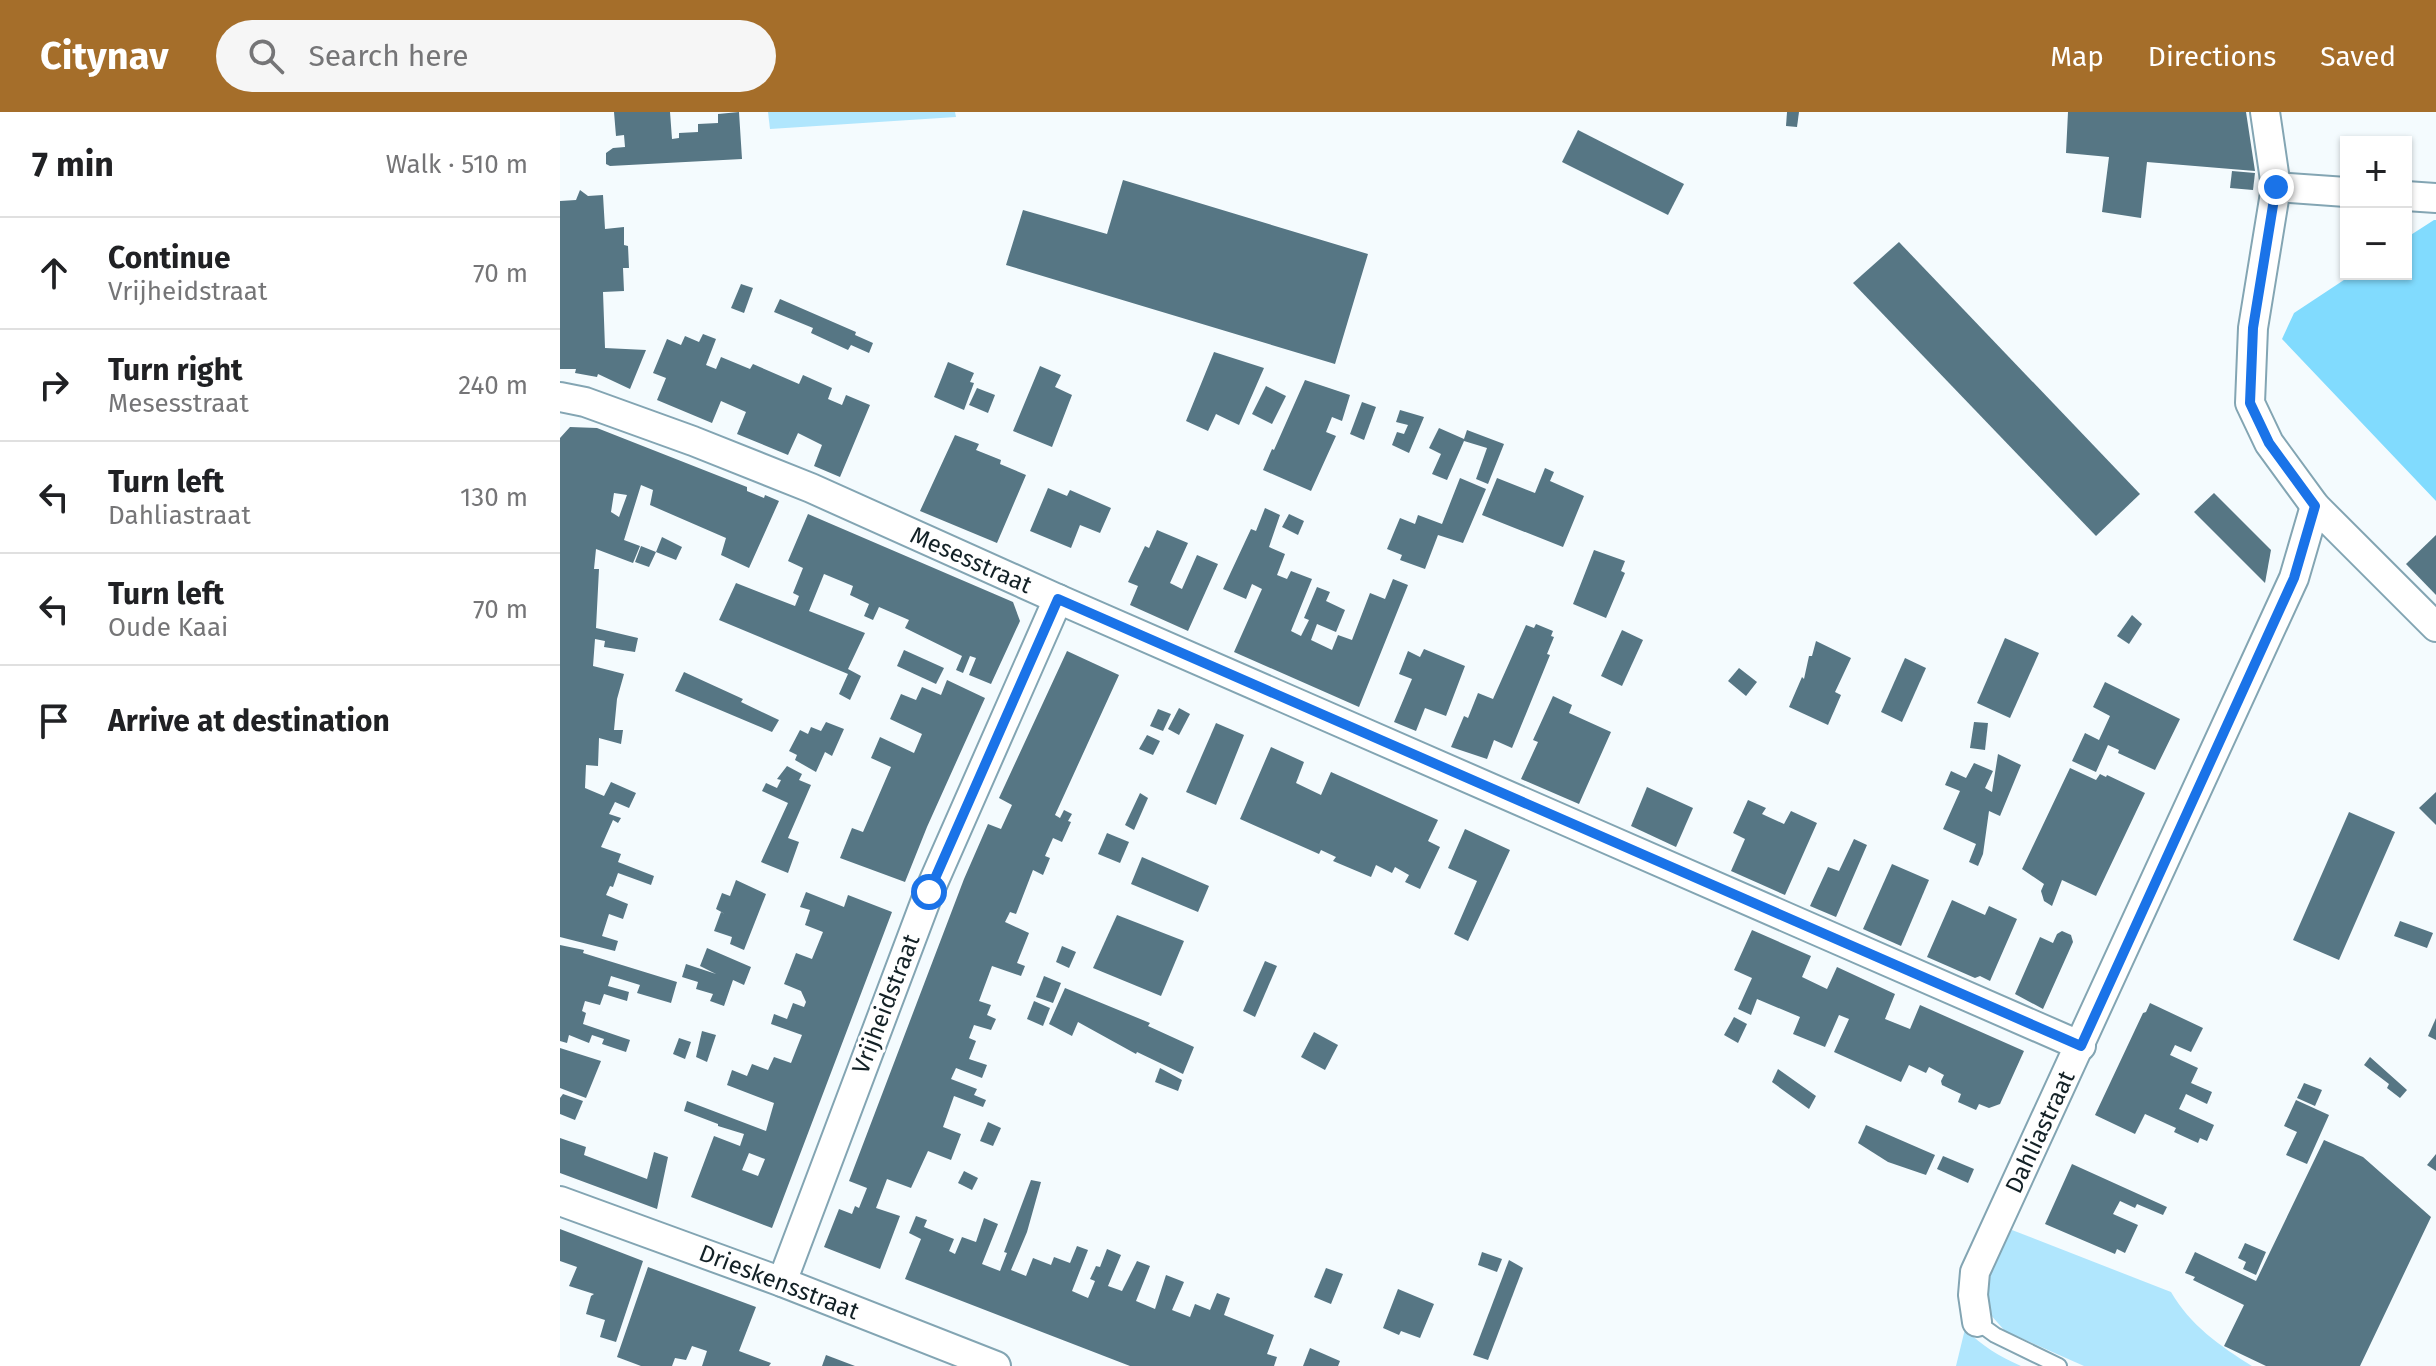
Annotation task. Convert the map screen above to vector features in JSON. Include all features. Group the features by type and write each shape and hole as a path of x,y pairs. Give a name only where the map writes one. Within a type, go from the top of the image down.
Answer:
{"street":[{"path":"2265,112 2276,187 2253,328 2250,403 2269,443 2315,506 2436,627"},
{"path":"2276,187 2340,192"},
{"path":"2412,196 2436,198"},
{"name":"Mesesstraat","path":"560,397 585,402 693,441 811,488 2081,1046"},
{"name":"Dahliastraat","path":"1977,1322 1973,1295 1975,1272 2294,578 2315,506"},
{"name":"Vrijheidstraat","path":"782,1282 929,892 1058,599"},
{"name":"Drieskensstraat","path":"560,1201 782,1282 996,1366"}],"lane":[{"path":"1977,1322 1995,1335 2059,1366"}],"shaded area":[{"path":"768,112 955,112 956,117 770,129"},
{"path":"2436,220 2436,501 2282,339 2294,313 2344,280 2412,280 2412,234"},
{"path":"2012,1230 2171,1292 2187,1315 2207,1334 2252,1366 2084,1366 2005,1331 1989,1313 1982,1287 1987,1271"},
{"path":"1965,1329 1991,1350 2021,1366 1956,1366"}],"building":[{"path":"614,112 670,112 672,139 679,138 679,133 698,132 698,124 718,123 718,114 739,112 742,159 610,166 606,164 606,153 613,148 625,147 624,135 616,136"},
{"path":"1787,112 1799,112 1797,127 1786,126"},
{"path":"2068,112 2246,112 2255,171 2147,162 2141,218 2102,212 2109,157 2066,153"},
{"path":"1578,130 1684,184 1668,215 1562,162"},
{"path":"2232,171 2255,173 2253,190 2230,188"},
{"path":"1123,180 1368,254 1335,364 1006,265 1023,210 1107,234"},
{"path":"580,190 588,196 603,195 605,229 624,227 629,268 623,268 624,291 603,292 605,348 646,350 630,389 598,374 597,377 575,373 576,369 560,369 560,201 576,200"},
{"path":"1899,242 2140,494 2096,536 1853,283"},
{"path":"741,284 753,288 744,313 731,308"},
{"path":"780,299 856,332 855,335 873,343 869,353 851,345 848,350 811,333 813,328 774,312"},
{"path":"703,334 716,339 706,365 716,369 721,357 750,369 753,364 799,384 803,375 832,388 828,399 842,405 846,395 870,405 840,477 814,466 822,445 798,433 788,455 737,434 746,412 721,401 712,423 657,400 666,378 653,373 667,339 681,345 685,336 699,342"},
{"path":"1214,352 1264,368 1239,425 1216,414 1208,431 1186,421"},
{"path":"948,362 974,373 970,382 974,383 964,410 934,397"},
{"path":"1040,366 1061,375 1055,387 1072,395 1052,447 1013,431"},
{"path":"1305,380 1350,395 1342,421 1332,417 1326,432 1336,436 1311,491 1263,470"},
{"path":"1266,386 1286,396 1272,424 1252,414"},
{"path":"977,388 995,395 988,413 969,405"},
{"path":"1362,402 1376,407 1364,440 1350,434"},
{"path":"1400,410 1424,417 1409,453 1392,445 1397,432 1404,434 1408,425 1396,422"},
{"path":"570,427 597,428 747,487 747,491 764,498 765,495 779,501 749,568 721,555 726,538 650,505 653,490 641,485 624,540 640,546 633,563 596,549 594,569 599,569 596,628 638,638 635,652 604,647 605,641 595,639 593,666 624,674 617,699 614,730 623,730 621,744 599,738 598,766 586,765 585,788 604,796 611,782 636,793 629,808 615,802 609,814 621,818 618,823 613,820 601,847 621,854 618,862 654,876 651,885 618,873 613,887 610,886 606,895 628,904 623,919 609,914 602,936 618,941 615,951 560,937 560,438","holes":["614,493 627,495 619,517 611,512"]},
{"path":"1439,428 1464,439 1467,430 1504,444 1488,484 1476,479 1487,448 1464,441 1447,480 1432,474 1441,454 1429,448"},
{"path":"955,435 979,444 976,450 1026,475 997,543 920,511"},
{"path":"1545,468 1554,472 1550,481 1584,496 1563,547 1482,515 1497,478 1535,493"},
{"path":"1460,478 1486,489 1463,543 1438,535 1425,569 1400,560 1402,555 1387,549 1400,518 1415,524 1418,515 1442,524"},
{"path":"1048,488 1067,496 1070,490 1111,508 1100,533 1080,525 1071,548 1030,531"},
{"path":"2214,493 2271,550 2265,583 2194,512"},
{"path":"1265,508 1280,515 1269,547 1285,554 1277,575 1287,579 1291,571 1312,579 1291,631 1301,636 1309,620 1304,618 1317,587 1330,592 1326,601 1345,610 1336,632 1317,624 1311,640 1332,650 1338,635 1352,640 1370,593 1385,599 1393,579 1408,585 1359,707 1234,652 1262,589 1252,584 1246,599 1223,589 1251,529 1256,531"},
{"path":"808,514 1013,602 1020,621 991,684 969,675 976,658 970,656 963,673 956,670 962,656 905,628 909,620 879,607 873,620 864,616 869,604 850,595 853,586 824,574 809,611 865,633 848,669 861,676 850,700 839,694 848,674 719,620 736,583 795,606 799,596 793,593 803,568 788,561"},
{"path":"1289,514 1304,521 1298,535 1282,527"},
{"path":"1157,530 1188,543 1170,583 1182,589 1197,555 1218,564 1188,631 1130,605 1138,586 1128,582 1145,546 1149,548"},
{"path":"2436,535 2436,595 2406,564"},
{"path":"662,537 682,547 676,560 656,552"},
{"path":"641,546 656,552 649,567 635,562"},
{"path":"1594,550 1625,561 1621,571 1625,573 1606,618 1573,604"},
{"path":"2132,615 2142,624 2129,644 2117,636"},
{"path":"1536,624 1553,631 1551,636 1554,637 1547,654 1550,655 1512,748 1494,740 1487,759 1451,747 1478,693 1493,699 1526,625 1534,628"},
{"path":"1622,630 1643,640 1622,686 1601,676"},
{"path":"2005,638 2039,653 2010,718 1977,703"},
{"path":"1816,641 1851,658 1835,692 1841,695 1828,725 1789,707 1802,677 1804,679"},
{"path":"1424,649 1465,666 1446,716 1425,708 1416,731 1394,722 1412,679 1399,674 1408,651 1420,657"},
{"path":"904,650 944,668 936,684 897,666"},
{"path":"1067,651 1119,675 1055,815 1060,818 1064,810 1072,814 1062,842 1053,838 1045,856 1050,858 1043,875 1033,870 1016,914 1010,912 1005,922 1029,933 1017,963 1025,966 1021,976 992,966 979,1001 991,1005 987,1015 996,1019 991,1030 974,1025 969,1038 976,1041 969,1059 987,1065 982,1078 956,1068 951,1079 977,1089 974,1095 986,1100 983,1107 954,1096 943,1127 961,1134 951,1160 928,1151 911,1188 887,1179 876,1208 900,1216 880,1269 824,1247 839,1209 852,1214 855,1206 859,1208 867,1188 849,1181 964,879 988,824 1001,829 1012,805 999,798"},
{"path":"1905,658 1926,668 1902,722 1881,712"},
{"path":"1739,668 1757,682 1746,696 1728,681"},
{"path":"684,672 743,699 741,702 779,720 772,732 675,691"},
{"path":"947,680 985,698 905,882 840,858 852,828 863,832 891,767 871,758 880,737 914,753 922,734 890,719 901,694 916,700 922,687 941,695"},
{"path":"2105,682 2180,719 2155,770 2108,745 2096,772 2072,761 2085,733 2099,740 2110,716 2093,707"},
{"path":"1553,696 1572,705 1569,713 1611,732 1579,804 1521,779 1538,742 1533,740"},
{"path":"1179,708 1190,714 1179,735 1168,729"},
{"path":"1158,709 1171,714 1163,731 1150,726"},
{"path":"826,722 844,729 832,756 825,752 816,772 795,760 797,755 789,751 800,730 808,734 811,727 821,731"},
{"path":"1974,722 1988,723 1985,750 1970,748"},
{"path":"1216,723 1244,735 1216,805 1186,792"},
{"path":"1147,735 1160,741 1153,755 1139,749"},
{"path":"1271,747 1304,762 1296,783 1321,795 1331,772 1438,820 1428,841 1440,847 1420,889 1405,882 1409,875 1395,867 1392,873 1376,865 1371,877 1333,861 1336,857 1321,850 1319,854 1240,819"},
{"path":"1998,754 2021,765 2000,816 1989,811 1983,854 1978,866 1969,862 1976,844 1943,829 1960,791 1945,785 1951,771 1966,778 1974,763 1993,771 1985,788 1992,792"},
{"path":"787,766 802,774 799,780 811,785 788,838 799,842 788,873 761,862 788,803 762,791 766,783 777,788 781,780 777,779"},
{"path":"2070,768 2096,780 2100,774 2107,775 2145,793 2096,896 2062,880 2052,906 2044,901 2041,891 2044,884 2022,869"},
{"path":"1647,787 1693,808 1676,847 1631,826"},
{"path":"2436,792 2436,825 2419,808"},
{"path":"1140,793 1148,798 1134,830 1125,825"},
{"path":"1748,800 1766,808 1762,814 1784,824 1791,811 1817,823 1785,895 1731,871 1745,839 1733,833"},
{"path":"2349,812 2395,832 2339,960 2293,940"},
{"path":"1465,829 1510,850 1468,941 1454,934 1477,881 1448,868"},
{"path":"1107,833 1129,842 1120,863 1098,854"},
{"path":"1854,839 1867,845 1836,917 1810,906 1828,867 1839,871"},
{"path":"1142,857 1209,886 1198,912 1131,884"},
{"path":"1892,864 1929,880 1901,946 1863,929"},
{"path":"736,880 766,894 744,950 730,944 732,937 714,931 721,912 725,914 716,909 722,893 730,896"},
{"path":"806,892 844,907 848,895 892,912 772,1228 691,1197 714,1136 740,1146 744,1134 684,1111 687,1101 766,1131 774,1103 727,1085 732,1070 747,1076 752,1064 768,1070 774,1057 791,1063 802,1035 771,1024 774,1014 787,1019 793,1003 804,1007 806,1002 801,991 784,984 796,953 812,959 823,932 805,925 810,910 800,907","holes":["749,1153 765,1159 758,1176 742,1170"]},
{"path":"1952,900 1985,915 1989,906 2017,919 1990,981 1980,976 1975,978 1927,957"},
{"path":"1117,915 1184,941 1161,996 1093,968"},
{"path":"2400,921 2433,933 2427,948 2394,936"},
{"path":"1752,930 1811,956 1802,977 1827,989 1837,967 1895,994 1885,1019 1910,1029 1920,1005 2024,1051 2000,1104 1989,1108 1979,1104 1976,1110 1958,1102 1961,1094 1942,1085 1944,1075 1929,1067 1926,1073 1909,1065 1901,1082 1834,1052 1849,1019 1839,1015 1825,1047 1793,1034 1800,1017 1757,999 1751,1015 1738,1009 1752,978 1734,970"},
{"path":"2062,931 2071,935 2073,942 2043,1009 2015,994 2040,937 2053,943"},
{"path":"560,945 584,950 583,953 677,982 671,1003 637,993 640,985 611,976 608,986 629,992 627,1001 604,994 600,1005 585,1001 583,1024 630,1040 626,1052 602,1044 604,1039 592,1035 589,1043 569,1035 567,1043 560,1041"},
{"path":"1062,946 1076,952 1069,968 1056,962"},
{"path":"707,948 751,967 744,985 733,980 724,1006 710,1001 713,994 696,989 698,982 682,977 686,964 716,974 700,966"},
{"path":"1265,961 1277,966 1255,1017 1243,1011"},
{"path":"1044,976 1061,983 1053,1003 1036,997"},
{"path":"1065,988 1150,1023 1148,1026 1194,1047 1183,1074 1136,1054 1078,1022 1072,1036 1049,1024"},
{"path":"1034,1001 1050,1008 1043,1026 1027,1019"},
{"path":"2150,1003 2203,1028 2191,1052 2175,1045 2170,1055 2198,1068 2191,1083 2212,1092 2207,1104 2186,1094 2179,1109 2214,1125 2207,1141 2200,1138 2198,1143 2174,1132 2176,1128 2145,1114 2135,1134 2095,1115"},
{"path":"1734,1017 1747,1024 1738,1043 1724,1035"},
{"path":"2436,1018 2436,1040 2428,1036"},
{"path":"702,1031 716,1035 707,1062 696,1057"},
{"path":"1314,1032 1338,1045 1325,1070 1301,1057"},
{"path":"679,1038 691,1042 685,1059 673,1054"},
{"path":"560,1048 601,1061 586,1098 560,1088"},
{"path":"2370,1057 2407,1090 2400,1098 2387,1088 2389,1084 2364,1065"},
{"path":"1160,1068 1182,1080 1178,1091 1155,1082"},
{"path":"1778,1069 1816,1096 1809,1109 1772,1082"},
{"path":"2304,1083 2322,1090 2315,1106 2297,1098"},
{"path":"563,1094 583,1101 575,1120 560,1114"},
{"path":"2296,1100 2329,1115 2307,1164 2286,1155 2297,1132 2284,1126"},
{"path":"988,1122 1001,1128 993,1146 980,1141"},
{"path":"1866,1125 1935,1155 1926,1175 1888,1162 1858,1143"},
{"path":"560,1138 586,1147 584,1155 647,1179 654,1152 668,1157 657,1209 560,1173"},
{"path":"2324,1140 2363,1157 2431,1217 2360,1366 2266,1366 2224,1346 2244,1305 2185,1273 2195,1252 2256,1281"},
{"path":"2436,1154 2436,1171 2427,1165"},
{"path":"1943,1156 1974,1169 1968,1183 1937,1169"},
{"path":"2072,1164 2167,1207 2163,1215 2137,1204 2135,1208 2120,1201 2113,1214 2138,1225 2125,1253 2117,1249 2115,1254 2045,1224"},
{"path":"964,1171 978,1178 972,1190 958,1183"},
{"path":"1031,1180 1041,1182 1027,1232 1011,1270 1026,1276 1033,1258 1051,1265 1054,1257 1070,1263 1077,1246 1088,1250 1072,1291 1088,1298 1095,1281 1090,1279 1096,1266 1100,1267 1107,1249 1121,1255 1108,1286 1122,1291 1137,1261 1150,1266 1136,1301 1155,1309 1166,1275 1184,1282 1172,1310 1190,1317 1195,1304 1210,1310 1217,1293 1230,1298 1224,1315 1274,1335 1267,1354 1277,1357 1274,1366 1130,1366 905,1279 921,1239 909,1233 916,1216 927,1220 924,1227 954,1239 949,1251 955,1254 962,1237 976,1242 984,1218 998,1224 982,1264 1000,1271"},
{"path":"560,1229 643,1261 616,1342 600,1337 605,1320 586,1314 594,1294 569,1286 577,1267 560,1261"},
{"path":"2245,1243 2266,1252 2256,1275 2243,1269 2246,1262 2238,1258"},
{"path":"1482,1252 1502,1259 1497,1272 1478,1265"},
{"path":"1509,1260 1523,1268 1488,1360 1473,1355"},
{"path":"648,1267 756,1307 739,1351 771,1363 769,1366 702,1366 707,1351 692,1346 686,1360 675,1358 672,1366 641,1366 617,1357"},
{"path":"1326,1268 1343,1274 1331,1304 1314,1297"},
{"path":"1398,1289 1434,1304 1420,1338 1401,1331 1399,1335 1383,1328"},
{"path":"1310,1348 1340,1361 1338,1366 1303,1366"},
{"path":"826,1355 855,1366 822,1366"}],"route":[{"path":"929,892 1058,599 2081,1046 2294,578 2315,506 2269,443 2250,403 2253,328 2276,187"}]}
